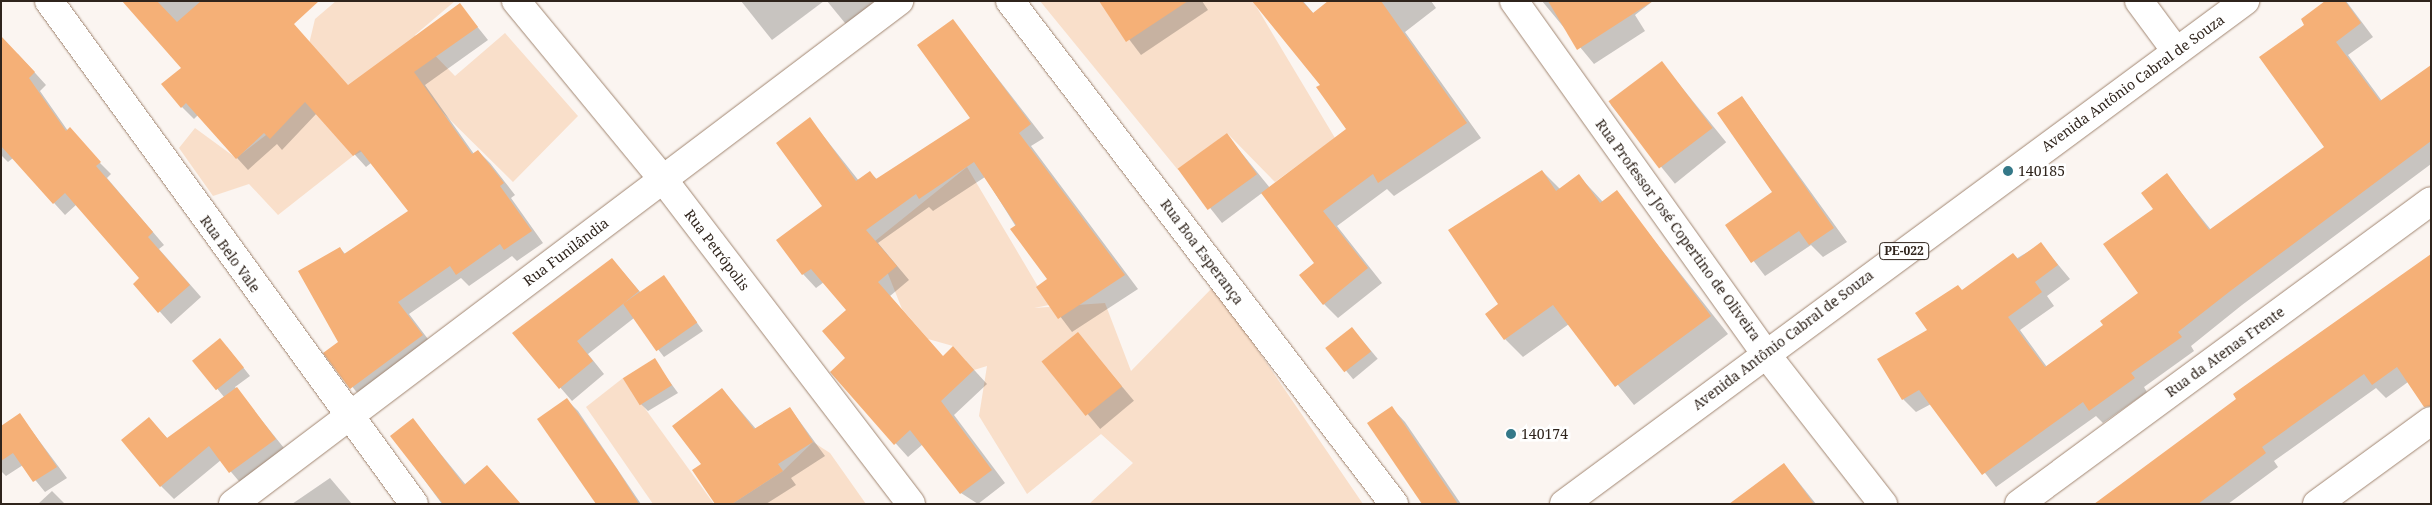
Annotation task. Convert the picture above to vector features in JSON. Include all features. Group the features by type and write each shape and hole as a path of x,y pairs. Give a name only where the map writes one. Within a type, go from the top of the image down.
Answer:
{"street":[{"name":"Rua Belo Vale","path":"49,1 348,418 414,504"},
{"name":"Rua Petrópolis","path":"516,1 662,178 911,504"},
{"name":"Rua Funilândia","path":"233,504 662,178 899,1"},
{"name":"Rua Boa Esperança","path":"1010,1 1394,504"},
{"name":"Rua Professor José Copertino de Oliveira","path":"1514,1 1765,353 1883,504"},
{"path":"2139,1 2176,51"},
{"name":"Avenida Antônio Cabral de Souza","path":"1564,504 1765,353 2246,1"},
{"name":"Rua da Atenas Frente","path":"2019,504 2431,201"},
{"path":"2317,504 2431,421"}],"shaded area":[{"path":"336,1 455,1 415,35 455,76 505,33 578,116 513,182 440,110 353,156 278,215 249,184 213,196 179,148 195,128 236,158 292,115 315,19"},
{"path":"1040,1 1253,1 1335,138 1275,182 1227,133 1178,170"},
{"path":"967,167 1049,305 1034,308 1105,303 1131,371 1214,286 1363,504 1089,504 1133,463 1101,434 1027,494 979,416 987,366 974,370 953,346 928,339 902,309 875,241"},
{"path":"623,378 714,504 653,504 586,407"},
{"path":"813,442 830,453 866,504 732,504 783,471"}],"building":[{"path":"122,1 157,1 177,22 201,1 319,1 294,24 348,85 460,3 478,27 414,72 472,154 478,150 504,183 500,186 532,231 504,250 500,244 456,275 450,266 398,302 423,335 350,389 323,353 338,342 298,271 340,247 344,254 408,211 360,150 353,156 305,102 270,139 264,133 236,159 186,103 181,108 161,84 181,68"},
{"path":"1099,1 1188,1 1126,42"},
{"path":"1252,1 1302,1 1313,13 1328,1 1381,1 1467,123 1378,183 1373,174 1323,211 1368,268 1323,305 1299,275 1314,263 1261,193 1346,129 1316,87 1320,85"},
{"path":"1548,1 1653,1 1577,50"},
{"path":"2325,1 2345,1 2361,23 2336,42 2380,101 2431,65 2431,141 2178,332 2182,337 2131,373 2135,378 2089,411 2083,402 1982,475 1919,390 1902,400 1877,359 1927,330 1915,313 1958,285 1962,290 2013,253 2018,259 2041,242 2058,265 2035,282 2042,292 2008,317 2045,367 2103,325 2100,321 2138,293 2103,244 2153,209 2141,193 2167,173 2209,230 2324,147 2259,57 2304,25 2301,19"},
{"path":"953,19 1031,124 1019,133 1125,275 1058,319 1036,287 1047,279 1010,229 1016,225 974,162 919,199 916,194 866,230 897,266 878,282 943,356 953,346 974,370 941,401 992,470 960,494 910,430 894,445 830,372 845,358 822,331 846,310 811,269 802,275 776,240 822,206 776,143 810,117 856,181 870,171 876,179 970,118 917,45"},
{"path":"1,36 35,72 29,78 66,131 70,127 101,162 96,166 153,232 148,237 190,285 158,313 133,284 139,278 65,193 53,204 1,146"},
{"path":"1662,61 1713,128 1659,168 1608,101"},
{"path":"1742,96 1834,228 1809,245 1799,231 1751,263 1725,225 1772,192 1717,113"},
{"path":"1227,133 1257,174 1208,210 1178,169"},
{"path":"1542,170 1556,191 1579,174 1600,203 1617,190 1711,316 1615,387 1553,305 1504,340 1485,314 1498,304 1448,230"},
{"path":"2431,254 2431,406 2424,407 2397,367 2372,385 2364,374 2262,447 2266,453 2198,504 2094,504 2236,399 2233,394"},
{"path":"612,258 639,291 577,341 593,361 559,389 512,333"},
{"path":"664,275 697,323 656,351 623,304"},
{"path":"1352,327 1371,351 1344,372 1325,348"},
{"path":"1078,332 1122,386 1086,416 1041,362"},
{"path":"220,338 244,368 216,390 192,361"},
{"path":"655,358 672,385 640,405 623,378"},
{"path":"237,387 276,439 229,473 209,446 160,487 121,440 149,417 167,438"},
{"path":"722,388 754,429 790,407 813,442 778,464 783,471 732,504 715,504 692,470 701,464 672,426"},
{"path":"567,398 639,504 596,504 537,419"},
{"path":"1392,406 1458,504 1422,504 1367,423"},
{"path":"20,413 57,467 33,482 13,453 1,461 1,426"},
{"path":"413,418 464,485 487,465 521,504 443,504 390,436"},
{"path":"1784,463 1814,504 1729,504"}],"place":[{"name":"140185","path":"2008,171"},
{"name":"140174","path":"1511,434"}]}
